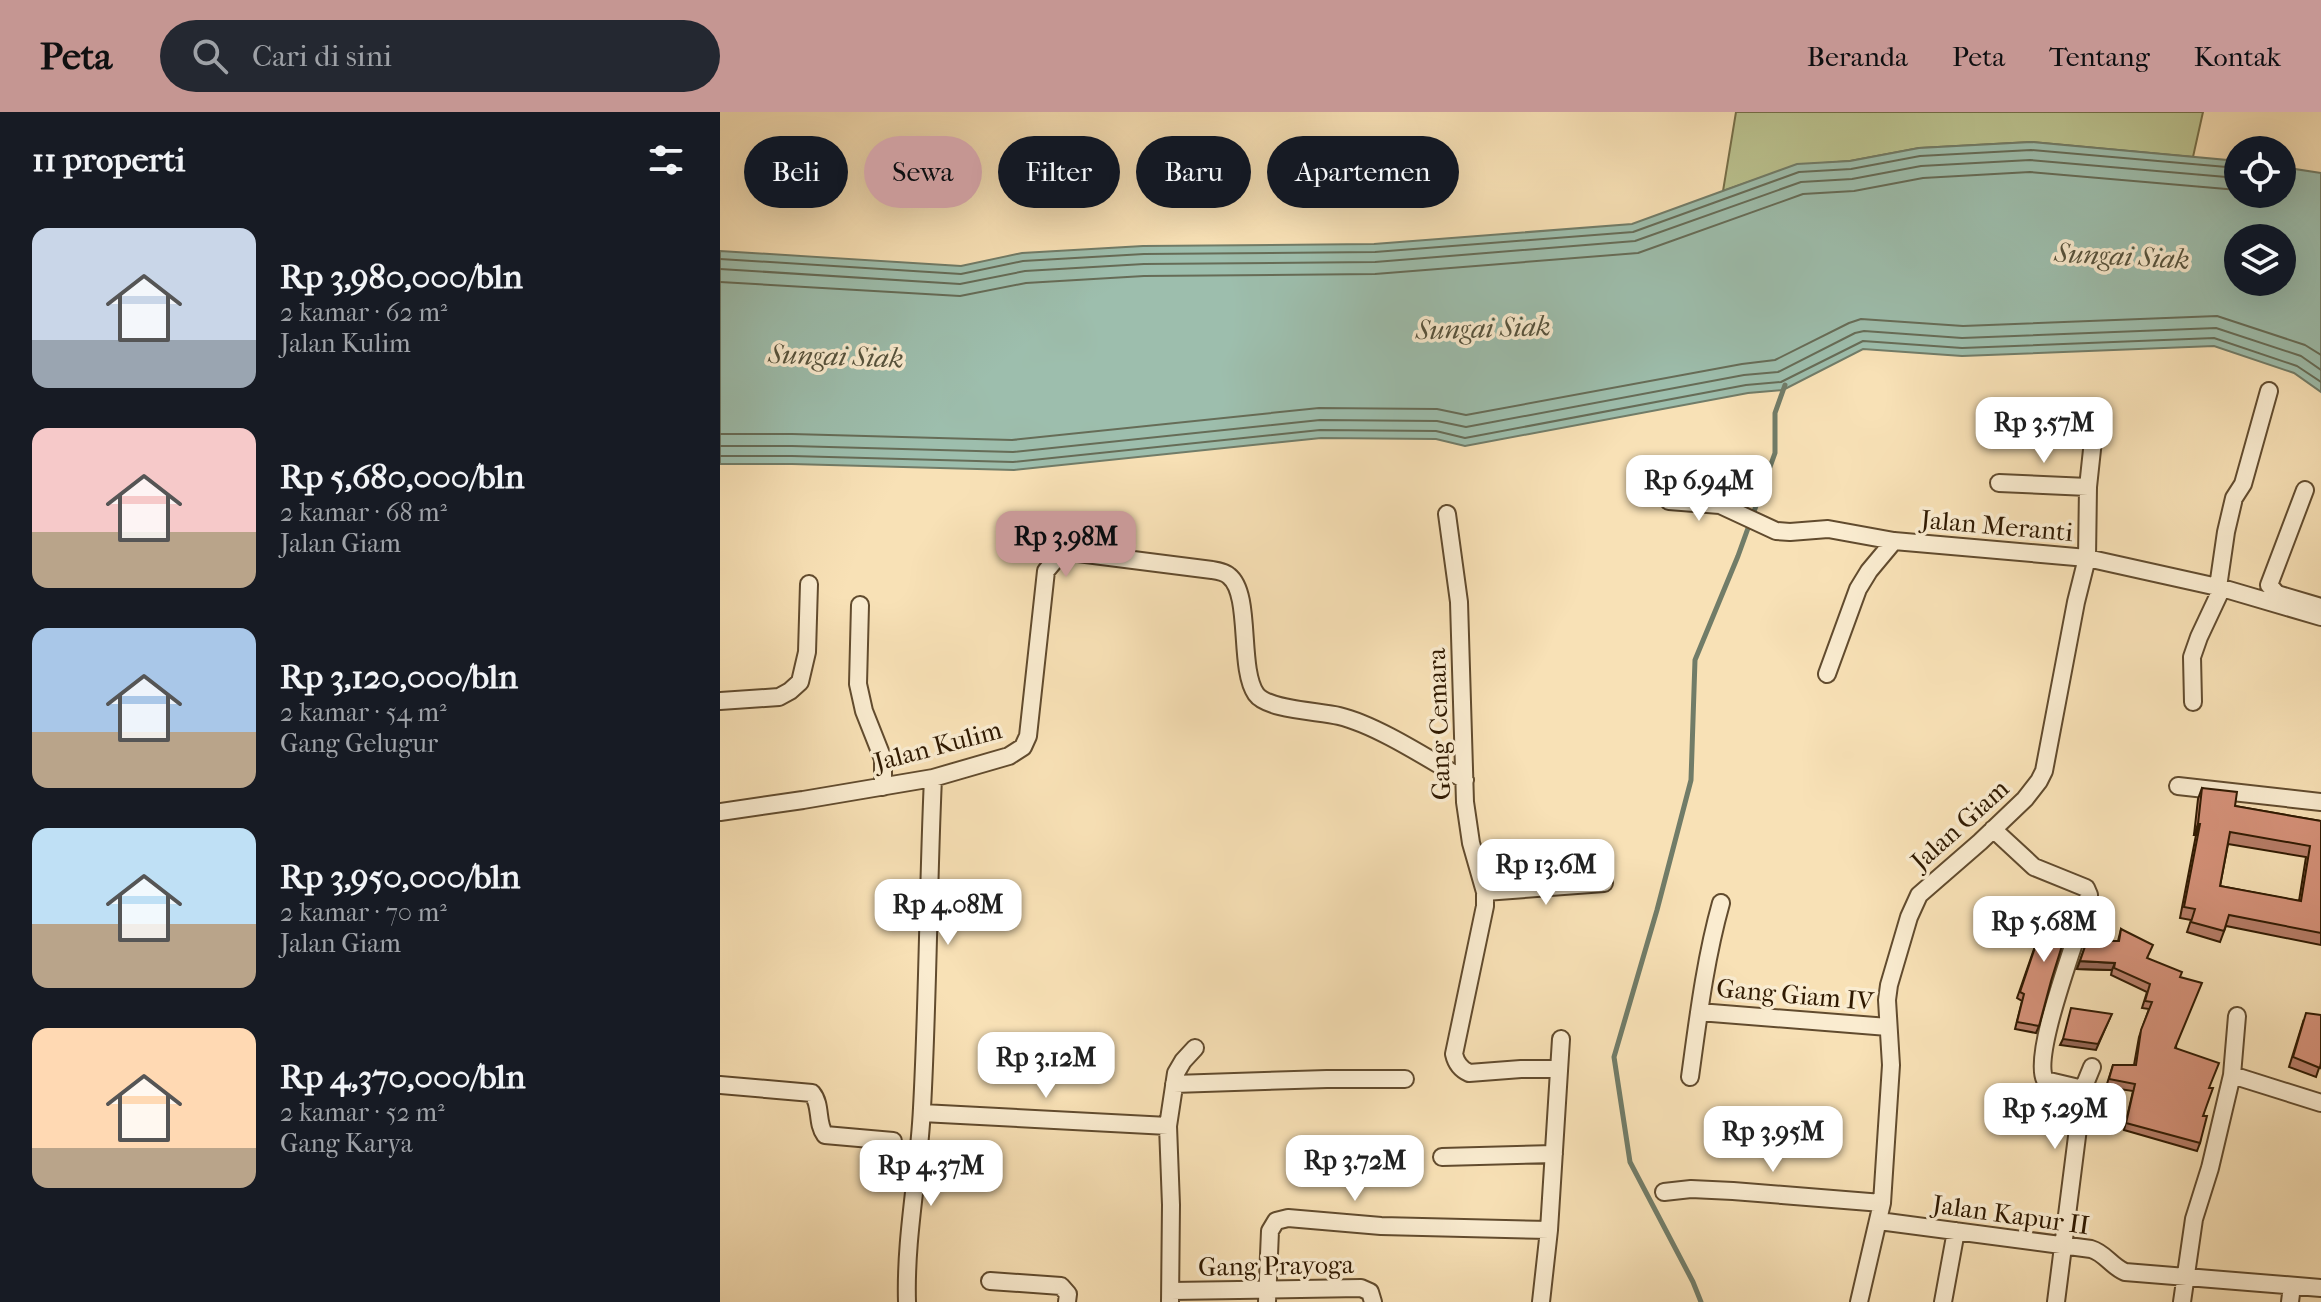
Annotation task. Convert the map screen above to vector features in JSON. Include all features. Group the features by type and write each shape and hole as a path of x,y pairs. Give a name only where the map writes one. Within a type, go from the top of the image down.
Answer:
{"street":[{"path":"2193,702 2192,657 2220,587 2234,498 2243,484 2269,391"},
{"name":"Jalan Giam","path":"1859,1302 1882,1203 1891,1065 1889,985 1913,904 1925,889 2033,790 2044,771 2087,558 2088,487 2094,431"},
{"path":"1999,483 2088,487"},
{"path":"2305,490 2269,585 2277,594 2321,607"},
{"name":"Jalan Meranti","path":"1669,501 1720,505 1776,531 1828,529 1894,541 2087,558 2220,587 2321,617"},
{"name":"Gang Cemara","path":"1447,514 1459,602 1467,822 1485,892 1485,906 1455,1060 1469,1073 1558,1069"},
{"path":"1827,674 1858,589 1894,541"},
{"name":"Jalan Kulim","path":"720,812 933,778 1009,756 1023,747 1028,736 1046,571 1056,559 1070,552 1228,574 1239,587 1249,667 1255,693 1262,700 1341,716 1394,740 1465,780"},
{"path":"720,701 779,697 800,682 807,652 809,584"},
{"path":"860,605 858,684 864,711 883,759 883,787"},
{"path":"907,1302 909,1227 922,1113 928,1004 933,778"},
{"path":"2178,786 2321,802"},
{"path":"1993,829 2034,867 2086,888 2089,895 2066,963 2042,1071 2045,1080 2083,1089"},
{"path":"1485,892 1604,883"},
{"name":"Gang Giam IV","path":"1690,1077 1699,1012 1721,903"},
{"name":"Gang Giam IV","path":"1699,1012 1888,1027"},
{"path":"2182,1302 2194,1219 2210,1168 2232,1075 2237,1016"},
{"path":"1541,1302 1549,1230 1561,1039"},
{"path":"1170,1297 1168,1126 1179,1066 1195,1048"},
{"path":"2056,1302 2083,1089 2092,1067"},
{"path":"2232,1075 2321,1103"},
{"path":"1174,1084 1405,1079"},
{"path":"720,1085 812,1093 817,1100 821,1130 825,1135 893,1141"},
{"path":"922,1113 1168,1126"},
{"path":"1442,1157 1554,1154"},
{"path":"1664,1192 1691,1189 1733,1191 1882,1203"},
{"path":"1267,1297 1270,1231 1273,1224 1281,1219 1309,1218 1381,1226 1549,1230"},
{"name":"Jalan Kapur II","path":"1879,1221 2097,1250 2116,1268 2125,1272 2291,1294 2321,1288"},
{"path":"1943,1302 1956,1231"},
{"path":"990,1281 1061,1286 1068,1294 1067,1302"},
{"name":"Gang Prayoga","path":"1170,1297 1267,1297 1361,1288 1370,1292 1373,1302"}],"green space":[{"path":"1736,112 2203,112 2193,157 2031,142 1919,148 1850,161 1797,165 1723,191"}],"water":[{"name":"Sungai Siak","path":"2031,142 2224,160 2224,208 2296,208 2296,169 2321,173 2321,392 2294,373 2214,346 1962,356 1863,349 1783,390 1748,393 1465,446 1436,439 1321,438 1014,470 720,464 720,251 961,266 1022,253 1143,246 1374,244 1632,224 1797,164 1850,161 1919,148"}],"building":[{"path":"2202,788 2237,792 2235,806 2321,821 2321,933 2229,915 2224,931 2191,922 2195,909 2184,907","holes":["2230,832 2310,846 2301,901 2220,886"]},
{"path":"2050,903 2074,907 2039,1026 2017,1022 2024,994 2020,992"},
{"path":"2121,929 2153,945 2147,958 2182,972 2180,977 2202,983 2175,1048 2219,1063 2209,1088 2213,1088 2203,1116 2207,1116 2200,1143 2126,1123 2135,1084 2109,1079 2113,1065 2136,1065 2141,1030 2152,1002 2145,1001 2150,984 2114,968 2115,963 2080,961 2087,941 2119,941"},
{"path":"2071,1008 2112,1014 2098,1044 2063,1039"},
{"path":"2306,1013 2321,1015 2320,1068 2293,1057"}],"waterway":[{"path":"1701,1302 1630,1162 1614,1057 1691,780 1695,660 1738,556 1775,453 1775,413 1785,385"}]}
